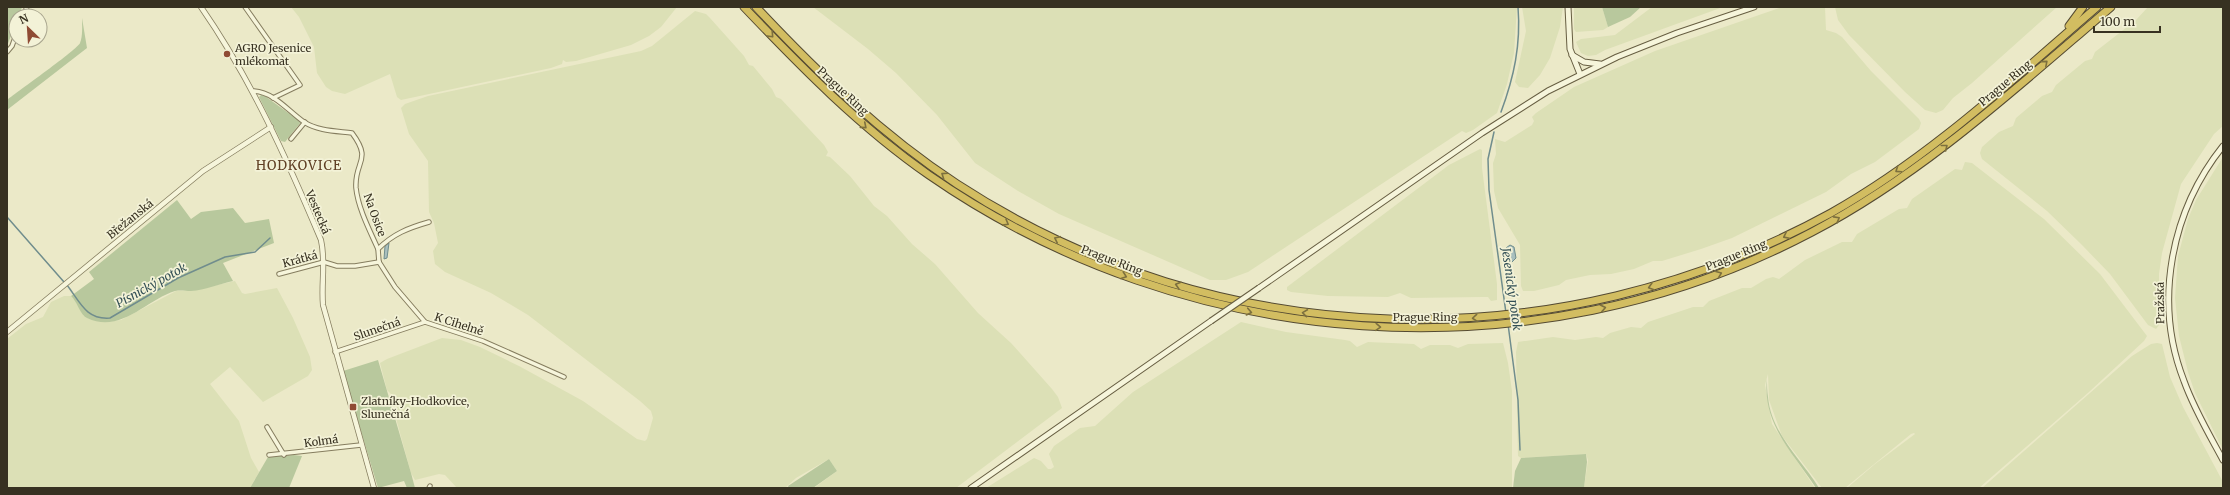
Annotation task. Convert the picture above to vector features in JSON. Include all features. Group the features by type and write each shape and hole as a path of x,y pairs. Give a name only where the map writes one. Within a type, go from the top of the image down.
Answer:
{"highway":[{"name":"Prague Ring","path":"744,7 822,87 894,150 982,210 1073,256 1171,292 1251,312 1313,322 1379,328 1494,326 1526,322 1617,305 1663,293 1753,260 1810,234 1864,203 1937,153 1993,108 2111,7"},
{"name":"Prague Ring","path":"756,7 839,92 886,132 933,168 1012,216 1096,257 1173,284 1228,298 1283,309 1379,319 1449,319 1526,313 1615,297 1701,272 1750,253 1805,226 1860,196 1908,164 1958,126 2097,7"},
{"path":"2050,47 2070,25 2083,7"}],"main road":[{"path":"1568,7 1568,38 1572,54 1580,74"},
{"path":"971,488 1503,119 1548,91 1603,63 1652,42 1754,7"},
{"path":"1572,54 1584,62 1603,63"},
{"name":"Pražská","path":"2223,146 2201,178 2180,224 2171,268 2169,304 2171,332 2183,381 2223,460"}],"street":[{"name":"Vestecká","path":"201,7 228,46 254,91 318,235 324,262 322,290 323,305 374,488"},
{"path":"245,7 300,86 274,98"},
{"name":"Na Osice","path":"254,91 265,92 305,122 323,130 352,133 361,146 364,155 357,173 356,188 378,250 379,262"},
{"path":"291,139 305,122"},
{"name":"Břežanská","path":"7,332 203,171 271,128"},
{"name":"Na Osice","path":"378,250 389,238 401,231 430,222"},
{"path":"324,262 337,266 355,266 379,262"},
{"name":"Krátká","path":"280,274 324,262"},
{"name":"K Cihelně","path":"379,262 395,287 425,322 484,341 564,377"},
{"name":"Slunečná","path":"335,352 425,322"},
{"path":"266,427 284,455"},
{"name":"Kolmá","path":"269,455 284,455 361,445"}],"green space":[{"path":"7,7 22,7 8,8 7,46"},
{"path":"291,7 677,7 661,27 649,36 631,45 576,61 566,62 563,60 562,64 551,68 401,100 397,97 390,74 345,94 332,91 326,87 317,73 314,47 299,17"},
{"path":"813,7 1517,7 1514,53 1507,84 1497,113 1473,130 1466,133 1462,131 1248,272 1226,280 1210,280 1059,214 1018,191 975,163 937,115 896,73 868,49"},
{"path":"1522,7 1563,7 1560,27 1550,58 1540,75 1528,88 1519,87 1515,82 1526,31"},
{"path":"1574,7 1602,7 1608,27 1603,30 1576,32 1574,29"},
{"path":"1602,7 1641,7 1630,17 1608,27"},
{"path":"1652,7 1723,7 1605,50 1596,55 1588,56 1581,53 1576,42 1581,39 1615,35"},
{"path":"1782,7 1825,7 1826,30 1836,33 1842,37 1871,71 1919,119 1921,123 1919,129 1875,162 1851,174 1826,192 1732,238 1662,261 1653,261 1634,269 1611,274 1590,275 1566,280 1559,285 1534,291 1523,291 1521,286 1520,245 1498,208 1494,191 1493,163 1496,154 1495,139 1505,142 1532,125 1534,121 1532,117 1536,113 1574,87 1655,51"},
{"path":"1835,7 2057,7 1972,83 1953,98 1943,110 1936,113 1925,110 1905,92 1849,35 1838,20"},
{"path":"2148,7 2223,7 2223,126 2214,134 2181,184 2162,253 2159,274 2159,325 2156,329 2148,325 2110,274 2082,245 2047,211 1982,159 1980,153 1982,147 1999,132 2013,126 2016,118 2042,96 2052,92 2056,85 2085,61 2092,59 2095,52 2136,20"},
{"path":"695,11 706,14 710,18 744,56 749,65 753,66 772,89 776,97 781,99 824,145 828,152 826,156 830,157 850,176 874,206 887,216 912,244 935,264 978,313 1011,343 1052,389 1058,397 1062,408 956,488 814,488 837,471 829,459 796,478 785,488 457,488 445,475 439,474 415,480 411,473 392,404 393,396 387,390 380,363 442,338 461,340 480,347 519,366 583,401 637,439 645,441 647,439 653,418 651,411 640,401 528,315 491,293 445,272 435,264 433,251 438,243 434,223 429,212 428,161 409,134 401,108 405,104 428,96 641,51 652,46"},
{"path":"82,18 87,48 7,110 7,100 77,47 81,40"},
{"path":"262,94 301,122 285,142 281,141 259,97"},
{"path":"1480,149 1482,150 1482,168 1497,284 1497,300 1491,301 1488,297 1411,298 1400,293 1388,297 1328,296 1291,292 1287,290 1287,287 1449,165"},
{"path":"2223,157 2223,450 2195,393 2188,372 2179,336 2175,298 2178,256 2188,219 2196,200"},
{"path":"1965,162 1972,163 2044,219 2100,274 2147,336 2144,341 2089,392 1979,488 1847,488 1875,464 1915,434 1914,433 1911,434 1845,488 1822,488 1782,436 1769,400 1768,374 1765,385 1772,424 1815,488 1584,488 1588,460 1586,454 1521,458 1518,456 1516,352 1518,342 1553,337 1575,340 1596,337 1603,338 1610,333 1631,327 1641,328 1648,322 1693,307 1703,307 1709,301 1742,288 1751,288 1766,279 1773,277 1779,279 1805,260 1842,242 1852,242 1857,234 1899,209 1907,208 1912,199 1955,169 1962,170"},
{"path":"177,200 191,219 201,212 233,208 245,223 269,219 274,243 223,263 233,281 191,291 175,291 164,295 133,314 111,322 99,322 87,318 80,311 71,296 94,279 89,272"},
{"path":"235,281 242,293 245,294 277,288 293,318 310,357 312,370 308,376 263,402 230,367 210,384 239,421 251,458 259,472 250,488 7,488 7,339 26,324 43,317 51,302 64,296 71,296 74,299 84,316 107,322 121,320 176,291 190,291"},
{"path":"1241,322 1286,332 1350,341 1357,347 1368,342 1414,344 1421,349 1430,345 1450,345 1458,348 1468,344 1503,343 1508,363 1512,391 1512,488 986,488 1034,458 1041,461 1048,469 1051,469 1054,467 1049,454 1054,446 1080,428 1095,426 1133,392"},
{"path":"2151,344 2162,344 2170,377 2183,407 2223,482 2223,488 1982,488 2132,356"},
{"path":"378,360 415,488 407,488 404,481 378,488 343,371"},
{"path":"1767,392 1770,410 1781,434 1819,488 1816,488 1781,437 1769,410"},
{"path":"1586,454 1587,462 1584,488 1513,488 1515,471 1521,458"},
{"path":"294,455 302,456 289,488 250,488 268,457"},
{"path":"829,459 837,471 813,488 789,488 788,486"}],"shaded area":[{"path":"389,243 387,258 384,259 385,246"},
{"path":"1510,245 1514,247 1516,258 1512,262 1508,260 1506,248"}],"waterway":[{"name":"Jesenický potok","path":"1501,112 1510,86 1516,61 1519,21 1518,7"},
{"name":"Jesenický potok","path":"1494,132 1488,159 1489,190 1506,313"},
{"name":"Písnický potok","path":"7,217 64,282"},
{"name":"Písnický potok","path":"67,285 84,309 89,313 102,318 110,318 178,278 225,257 255,252 270,238"},
{"name":"Jesenický potok","path":"1508,324 1518,400 1520,450"}],"place":[{"name":"AGRO Jesenice mlékomat","path":"227,54"},
{"name":"Zlatníky-Hodkovice, Slunečná","path":"353,407"}],"district":[{"name":"HODKOVICE","path":"299,165"}]}
